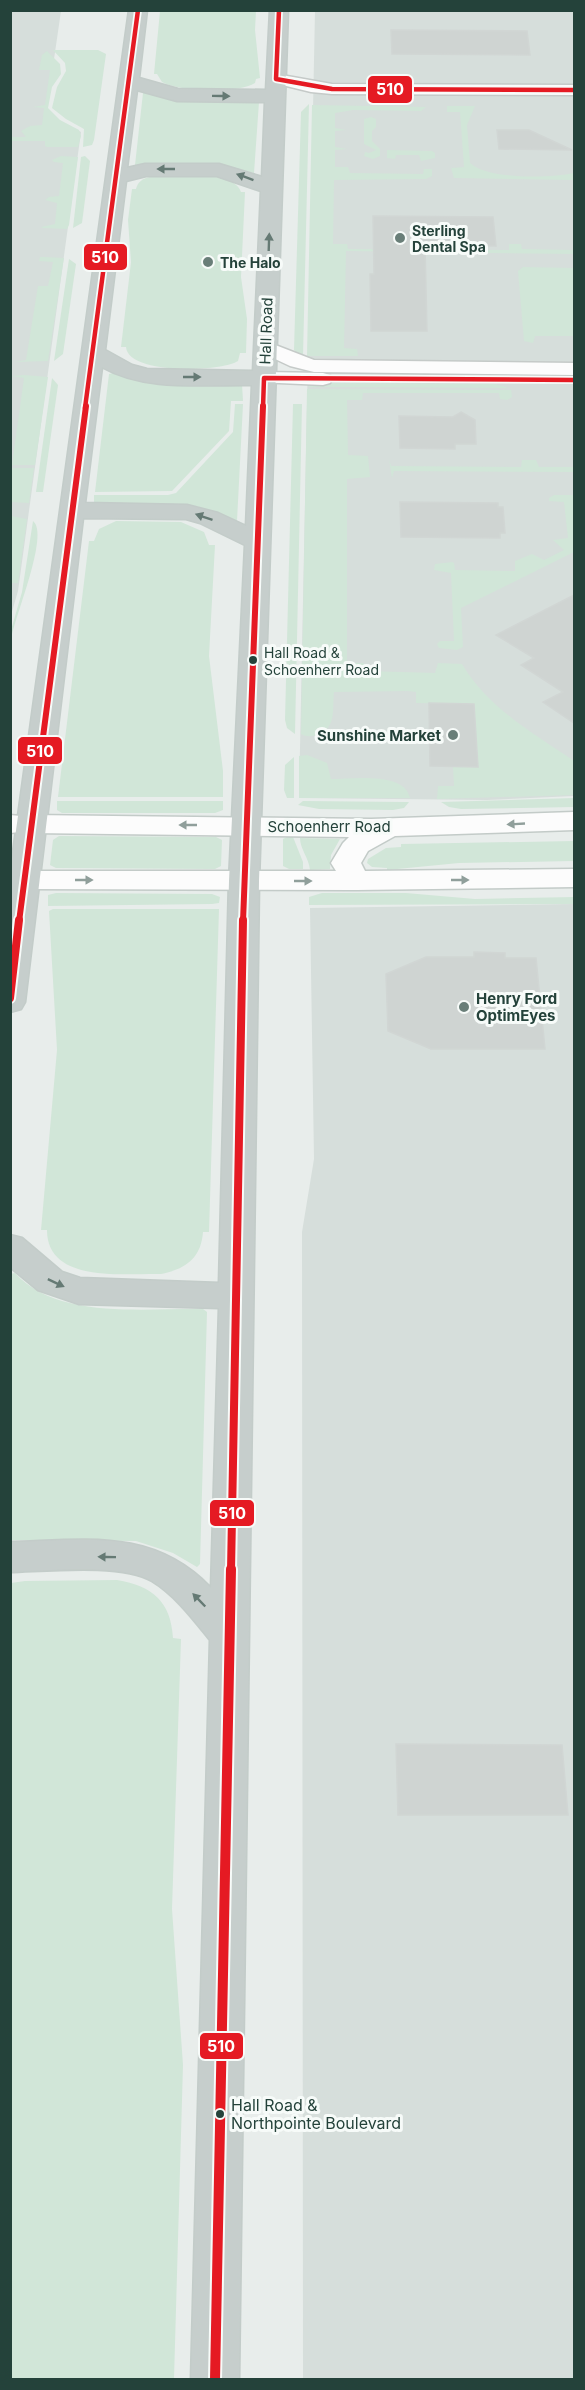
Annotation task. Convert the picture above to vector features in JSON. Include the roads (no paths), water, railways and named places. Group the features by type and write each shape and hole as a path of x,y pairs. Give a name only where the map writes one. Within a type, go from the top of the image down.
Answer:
{"highway":[{"path":"10,1002 21,824 72,510 138,10"},
{"name":"Hall Road","path":"215,2379 244,881 279,10"},
{"path":"128,81 177,95 276,88"},
{"path":"115,178 146,170 219,170 271,187"},
{"path":"93,353 124,370 146,376 264,378"},
{"path":"72,510 187,512 209,518 257,541"},
{"path":"10,1247 50,1281 79,1291 237,1296"},
{"path":"10,1557 114,1557 149,1562 179,1580 230,1636"}],"main road":[{"name":"Schoenherr Road","path":"21,824 394,827 574,821"},
{"path":"356,881 346,862 349,854 368,837 394,827"},
{"path":"18,880 356,881 574,878"}],"street":[{"path":"276,88 574,90"},
{"path":"276,88 574,98"},
{"path":"265,347 288,359 314,366 574,369"},
{"path":"264,378 574,380"}],"place":[{"name":"Sterling Dental Spa","path":"400,238"},
{"name":"The Halo","path":"208,262"},
{"name":"Hall Road & Schoenherr Road","path":"253,660"},
{"name":"Sunshine Market","path":"453,735"},
{"name":"Henry Ford OptimEyes","path":"464,1007"},
{"name":"Hall Road & Northpointe Boulevard","path":"220,2114"}]}
